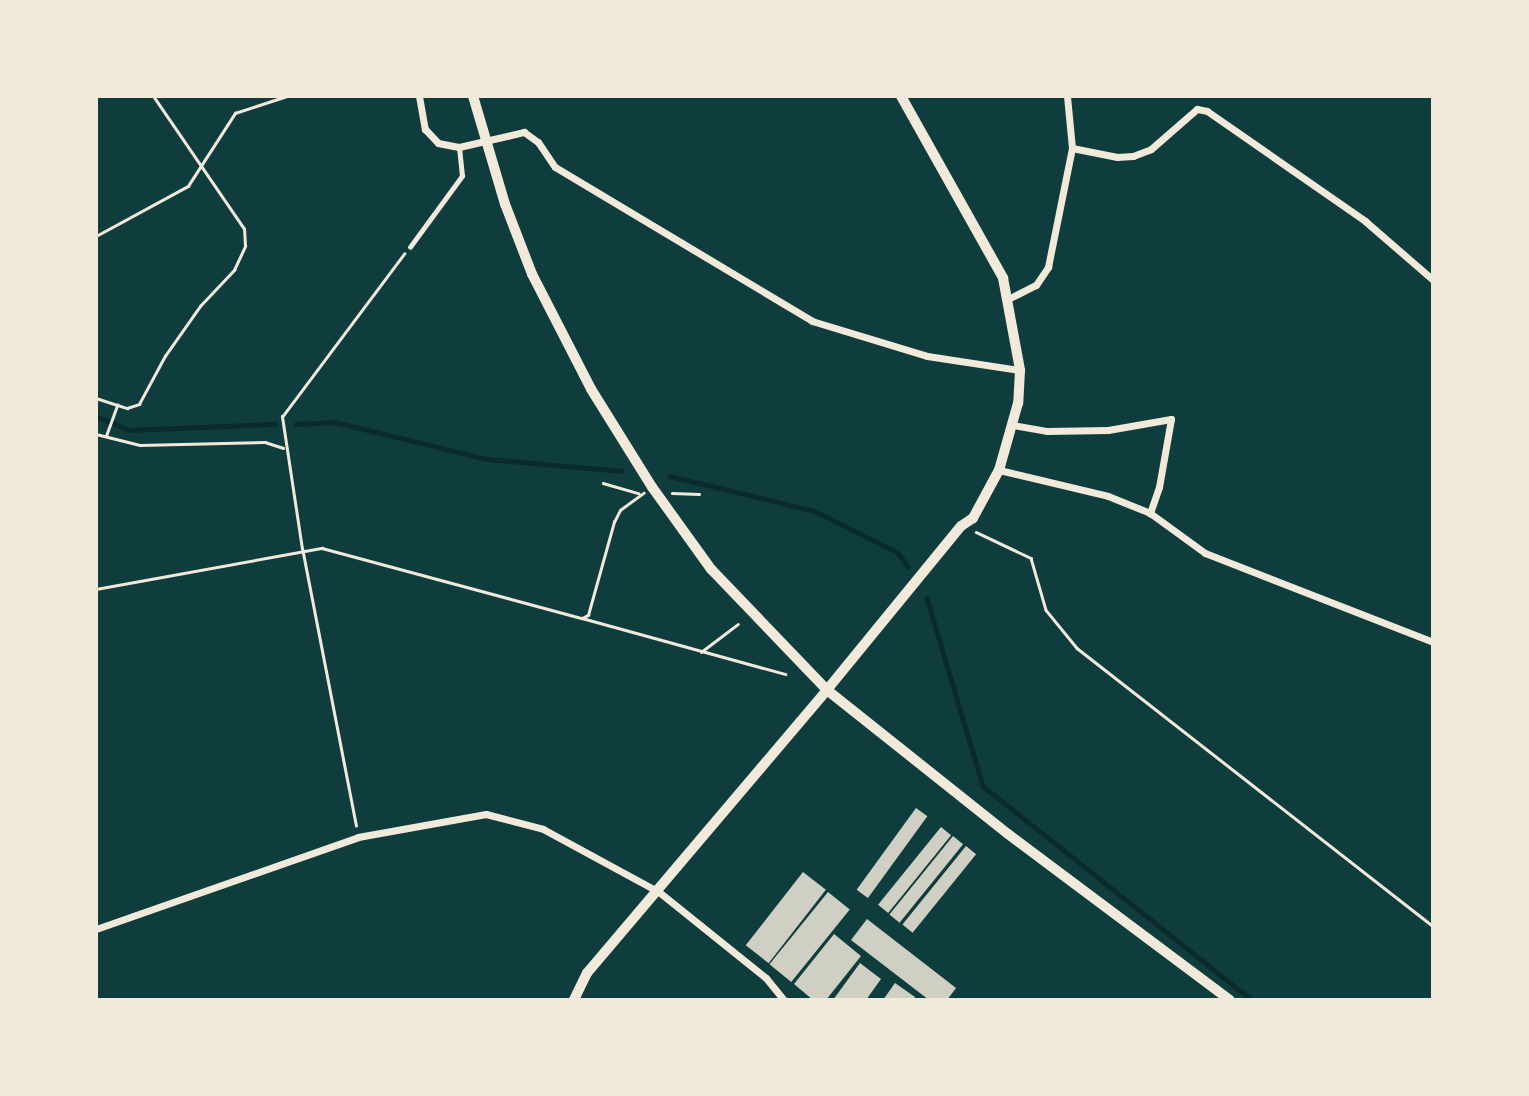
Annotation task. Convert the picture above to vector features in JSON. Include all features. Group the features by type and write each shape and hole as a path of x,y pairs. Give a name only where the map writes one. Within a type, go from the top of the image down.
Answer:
{"main road":[{"path":"472,96 505,204 555,323 655,492 711,569 827,690 659,892 587,973 574,1000"}],"street":[{"path":"419,96 431,138 459,147 516,132 532,135 555,167 812,321 927,355 1020,370"},
{"path":"901,96 1003,278 1010,298 1020,370 1013,425 999,470 973,518 961,526 827,690 1008,834 1230,1000"},
{"path":"1010,298 1036,285 1048,267 1072,148 1067,96"},
{"path":"1072,148 1117,157 1133,156 1151,149 1197,109 1208,111 1364,221 1433,280"},
{"path":"1013,425 1047,431 1108,430 1171,419 1159,486 1150,513"},
{"path":"999,470 1108,496 1150,513 1205,553 1433,642"},
{"path":"96,929 358,837 462,816 506,816 543,829 659,892 766,978 784,1000"}],"lane":[{"path":"410,247 462,176 459,147"}],"path":[{"path":"96,398 117,405 139,404 165,356 200,306 234,271 245,246 244,229 153,96"},
{"path":"96,236 188,186 235,113 287,96"},
{"path":"358,837 302,549 282,437 282,417 410,247"},
{"path":"106,436 117,405"},
{"path":"96,434 140,445 265,442 284,448"},
{"path":"603,483 629,487 640,494"},
{"path":"582,618 588,615 614,522 620,510 640,494 678,491 699,494"},
{"path":"961,526 1031,558 1046,610 1077,648 1433,926"},
{"path":"96,589 302,549 322,548 785,674"},
{"path":"701,652 738,624"}],"building":[{"path":"916,808 927,816 868,898 857,890"},
{"path":"941,827 951,835 888,913 878,905"},
{"path":"953,836 963,844 900,923 889,914"},
{"path":"966,846 976,854 913,933 902,924"},
{"path":"803,872 826,890 769,963 746,945"},
{"path":"828,892 850,910 791,982 769,964"},
{"path":"867,919 956,988 947,1000 929,1000 851,940"},
{"path":"834,934 861,956 826,1000 813,1000 794,984"},
{"path":"860,963 881,979 866,1000 833,1000"},
{"path":"895,983 915,997 914,1000 883,1000"}],"waterway":[{"path":"96,416 129,430 275,424"},
{"path":"296,424 335,422 487,459 621,471"},
{"path":"670,476 815,511 897,552 908,566"},
{"path":"927,598 983,786 1252,1000"}]}
